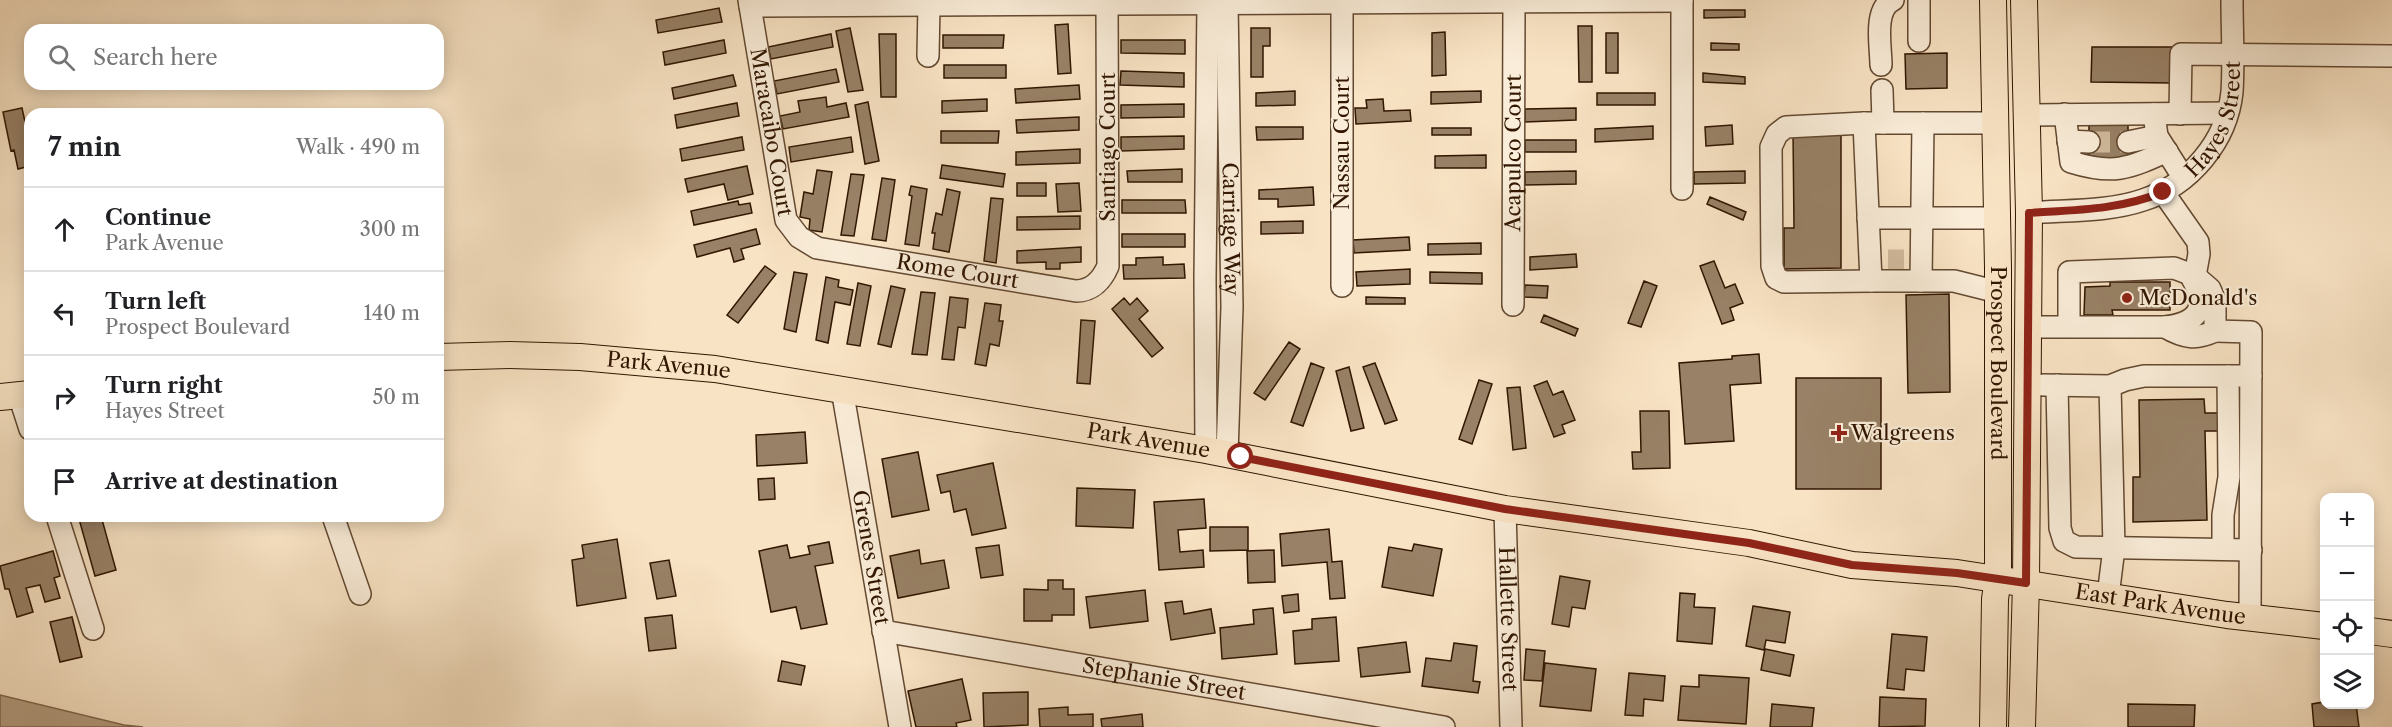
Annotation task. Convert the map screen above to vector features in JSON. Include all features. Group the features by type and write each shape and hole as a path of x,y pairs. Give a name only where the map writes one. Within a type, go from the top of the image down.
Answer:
{"main road":[{"name":"Prospect Boulevard","path":"1993,0 1998,218 1998,578 1995,599 1993,727"},
{"name":"Prospect Boulevard","path":"2022,727 2026,583 2029,213 2024,0"},
{"name":"Park Avenue","path":"444,357 510,354 580,357 715,369 1216,452 1505,509 1749,543 1852,565 1998,578"},
{"name":"East Park Avenue","path":"1998,578 2250,618 2320,625"},
{"path":"2374,632 2392,634"}],"street":[{"path":"1881,65 1881,12 1887,3 1893,0"},
{"path":"1918,0 1919,41"},
{"name":"Hayes Street","path":"2029,213 2114,207 2143,200 2163,192 2196,168 2213,146 2224,126 2232,93 2232,0"},
{"path":"749,3 929,5 1682,1 1682,189"},
{"name":"Nassau Court","path":"1342,2 1342,286"},
{"name":"Acapulco Court","path":"1513,305 1514,2"},
{"name":"Maracaibo Court","path":"749,3 786,220 799,237 817,248"},
{"name":"Santiago Court","path":"1095,284 1104,275 1108,266 1112,3"},
{"name":"Carriage Way","path":"1216,452 1205,220 1217,3"},
{"name":"Carriage Way","path":"1216,452 1232,307 1230,220 1217,3"},
{"path":"928,56 929,5"},
{"path":"2180,114 2181,54 2392,56"},
{"path":"1882,90 1874,123 1868,218 1901,264 1998,292"},
{"path":"2027,115 2227,113"},
{"path":"2065,114 2079,142 2071,162 2093,169 2130,168 2162,144"},
{"path":"2154,114 2162,144 2184,177"},
{"path":"1923,123 1923,218 1901,264 1871,281 1784,282 1776,278 1772,266 1771,147 1777,134 1786,127 1874,123 1923,123 1996,123"},
{"path":"2128,142 2162,144"},
{"path":"2028,327 2165,327 2185,323 2198,314 2199,291 2193,275 2198,242 2163,192"},
{"path":"1868,218 1998,218"},
{"path":"1205,220 1230,220"},
{"name":"Rome Court","path":"817,248 1076,291 1085,291 1095,284"},
{"path":"1871,281 1901,264"},
{"path":"2069,327 2069,272 2174,268 2193,275 2210,289 2215,301 2215,331"},
{"path":"2165,327 2178,335 2201,338 2215,331 2251,332 2250,618"},
{"path":"2028,385 2110,386 2144,376 2251,376"},
{"path":"2223,549 2223,515 2229,477 2228,376"},
{"path":"2057,385 2060,528 2064,541 2076,547 2251,550"},
{"path":"2108,596 2114,548 2110,386"},
{"name":"Grenes Street","path":"842,389 900,727"},
{"path":"16,395 24,414"},
{"name":"Hallette Street","path":"1505,509 1511,727"},
{"path":"59,522 93,628"},
{"path":"335,522 360,594"},
{"name":"Stephanie Street","path":"883,631 1444,727"}],"shaded area":[{"path":"0,695 124,725 143,727 0,727"}],"building":[{"path":"719,8 722,22 658,33 656,20"},
{"path":"1704,10 1745,10 1745,17 1704,18"},
{"path":"1068,24 1071,73 1058,74 1055,25"},
{"path":"1578,26 1592,26 1592,82 1579,82"},
{"path":"850,28 863,90 848,92 836,31"},
{"path":"1251,28 1270,28 1270,46 1263,46 1263,77 1251,77"},
{"path":"1445,32 1446,75 1432,76 1432,33"},
{"path":"1606,33 1618,33 1618,73 1606,73"},
{"path":"831,34 833,47 771,59 768,47"},
{"path":"879,34 896,34 896,97 881,97"},
{"path":"943,35 1004,35 1003,48 943,48"},
{"path":"724,40 726,53 665,65 663,52"},
{"path":"1121,40 1185,40 1185,54 1121,53"},
{"path":"1711,43 1739,44 1739,50 1711,50"},
{"path":"2092,47 2173,47 2172,83 2091,82"},
{"path":"1947,53 1947,88 1906,89 1905,54"},
{"path":"944,65 1006,65 1006,78 944,78"},
{"path":"836,69 839,82 777,94 774,81"},
{"path":"1121,71 1184,73 1184,87 1120,85"},
{"path":"1703,73 1745,77 1745,84 1703,82"},
{"path":"733,75 736,86 674,99 672,88"},
{"path":"1079,85 1080,99 1016,103 1015,89"},
{"path":"1295,91 1295,105 1256,106 1256,93"},
{"path":"1481,91 1481,102 1431,104 1431,92"},
{"path":"1597,93 1655,93 1655,105 1597,105"},
{"path":"826,97 827,107 846,103 849,117 783,129 780,116 800,112 798,101"},
{"path":"987,99 987,111 942,113 942,101"},
{"path":"1383,99 1384,111 1410,110 1411,121 1356,124 1355,108 1367,108 1366,100"},
{"path":"868,102 879,161 865,164 855,105"},
{"path":"737,103 739,116 677,128 675,115"},
{"path":"1184,104 1184,117 1121,118 1121,105"},
{"path":"22,108 24,168 18,169 14,150 11,151 3,112"},
{"path":"1576,108 1576,120 1525,122 1525,109"},
{"path":"1079,117 1079,130 1017,133 1016,120"},
{"path":"2089,121 2128,121 2128,162 2089,163"},
{"path":"1732,125 1733,144 1706,146 1705,127"},
{"path":"1653,126 1653,139 1595,142 1595,129"},
{"path":"1256,127 1303,127 1303,139 1257,140"},
{"path":"1432,128 1471,128 1471,135 1432,135"},
{"path":"1841,130 1841,268 1784,269 1784,228 1794,228 1793,131"},
{"path":"941,131 999,131 998,143 941,143"},
{"path":"1184,136 1184,149 1121,151 1121,137"},
{"path":"742,137 744,150 682,161 680,149"},
{"path":"851,137 853,152 791,162 789,147"},
{"path":"1525,140 1576,140 1576,152 1525,152"},
{"path":"1080,149 1080,163 1016,165 1016,152"},
{"path":"1486,155 1486,168 1435,168 1435,156"},
{"path":"942,165 1005,174 1003,187 940,178"},
{"path":"747,166 753,194 728,200 724,184 688,192 685,179"},
{"path":"1182,169 1182,182 1128,182 1127,171"},
{"path":"817,170 832,172 822,232 809,230 810,219 800,217 804,192 813,194"},
{"path":"1576,171 1576,184 1525,185 1525,172"},
{"path":"1745,171 1745,183 1694,184 1694,172"},
{"path":"851,174 864,175 854,236 841,235"},
{"path":"882,178 895,180 886,241 872,239"},
{"path":"1017,183 1046,183 1046,196 1017,196"},
{"path":"1079,183 1081,211 1058,212 1056,184"},
{"path":"911,186 927,189 919,246 905,244 912,196 909,195"},
{"path":"1313,187 1314,205 1278,207 1278,199 1259,199 1259,190"},
{"path":"947,189 960,192 949,252 933,249 935,233 932,233 936,213 942,215"},
{"path":"1710,197 1746,212 1743,220 1707,204"},
{"path":"991,198 1003,199 996,263 984,261"},
{"path":"1122,200 1185,200 1186,213 1122,213"},
{"path":"738,201 739,205 750,203 752,213 694,225 691,211"},
{"path":"1080,216 1080,229 1017,230 1017,217"},
{"path":"1303,221 1303,233 1261,234 1261,222"},
{"path":"756,229 760,244 741,249 744,259 734,262 730,248 697,257 694,245"},
{"path":"1122,234 1185,234 1185,247 1122,247"},
{"path":"1409,237 1410,250 1354,253 1353,240"},
{"path":"1481,243 1481,254 1428,255 1428,244"},
{"path":"1081,247 1081,262 1060,263 1060,269 1046,269 1046,262 1017,263 1017,251"},
{"path":"1576,254 1577,267 1530,270 1530,257"},
{"path":"1163,257 1163,265 1184,264 1185,278 1124,279 1123,265 1136,265 1136,258"},
{"path":"1714,261 1725,288 1735,284 1743,303 1730,308 1734,320 1722,324 1700,266"},
{"path":"765,266 776,274 738,323 727,315"},
{"path":"1410,269 1410,284 1357,286 1356,272"},
{"path":"794,272 807,274 796,332 784,329"},
{"path":"1430,272 1482,273 1482,284 1430,283"},
{"path":"826,277 839,280 838,287 853,290 850,305 835,302 828,343 816,340"},
{"path":"1644,281 1657,286 1641,327 1628,323"},
{"name":"McDonald's","path":"2110,282 2170,282 2170,310 2112,310 2113,315 2084,315 2085,287 2110,286"},
{"path":"858,283 871,286 860,346 847,344"},
{"path":"1525,285 1548,286 1547,298 1524,297"},
{"path":"891,286 905,289 891,347 878,344"},
{"path":"921,292 935,293 927,355 912,354"},
{"path":"1949,294 1950,392 1908,393 1906,295"},
{"path":"950,297 968,299 965,328 958,327 954,360 942,359"},
{"path":"1366,297 1405,298 1405,304 1366,304"},
{"path":"1124,298 1130,305 1137,298 1148,311 1139,319 1163,348 1152,357 1112,309"},
{"path":"985,303 1001,305 999,321 1003,321 999,346 990,344 986,366 975,364"},
{"path":"1544,315 1578,329 1575,336 1541,322"},
{"path":"1081,320 1095,321 1090,384 1077,383"},
{"path":"1289,342 1300,349 1265,400 1254,393"},
{"path":"1759,354 1761,383 1730,385 1734,441 1685,444 1679,363 1732,359 1732,356"},
{"path":"1311,363 1324,368 1303,426 1291,422"},
{"path":"1375,363 1397,420 1385,424 1363,367"},
{"path":"1349,367 1364,428 1351,431 1336,371"},
{"name":"Walgreens","path":"1796,378 1881,378 1881,489 1796,489"},
{"path":"1479,380 1492,384 1472,444 1459,439"},
{"path":"1547,381 1553,395 1563,391 1575,420 1562,425 1565,433 1554,437 1534,386"},
{"path":"1520,387 1526,448 1513,450 1507,388"},
{"path":"2204,399 2205,413 2223,413 2224,431 2205,431 2207,520 2133,522 2133,477 2140,477 2139,400"},
{"path":"1640,411 1669,411 1670,468 1633,469 1632,452 1641,452"},
{"path":"805,432 807,463 757,466 756,435"},
{"path":"918,452 929,510 892,517 882,459"},
{"path":"993,463 1006,528 972,535 966,509 954,512 950,491 941,493 937,475"},
{"path":"774,478 775,499 759,500 758,479"},
{"path":"1077,488 1135,490 1133,528 1076,526"},
{"path":"1204,499 1206,528 1178,530 1180,552 1203,550 1204,567 1159,570 1154,502"},
{"path":"80,522 103,522 116,570 95,576"},
{"path":"1210,527 1248,527 1248,550 1210,551"},
{"path":"1329,529 1332,562 1342,561 1345,598 1330,599 1327,562 1282,566 1280,534"},
{"path":"617,539 626,598 577,606 572,560 584,558 582,545"},
{"path":"829,542 833,563 815,566 827,624 801,629 796,607 771,612 759,551 787,545 790,558 810,554 808,546"},
{"path":"1414,544 1442,549 1433,596 1382,587 1389,547 1412,551"},
{"path":"999,545 1003,575 981,578 976,548"},
{"path":"919,550 921,564 944,560 949,588 898,598 890,556"},
{"path":"1274,550 1275,582 1248,583 1247,551"},
{"path":"53,551 60,576 54,578 60,598 45,602 40,585 26,588 33,612 17,617 9,589 5,589 0,566"},
{"path":"669,560 676,596 657,599 650,563"},
{"path":"1560,576 1590,581 1585,609 1572,607 1569,627 1552,624"},
{"path":"1048,580 1063,580 1063,589 1074,589 1074,615 1052,615 1052,621 1024,621 1024,589 1048,590"},
{"path":"1145,590 1148,621 1090,628 1086,597"},
{"path":"1680,593 1695,594 1694,607 1715,608 1712,644 1677,641"},
{"path":"1298,594 1299,611 1284,613 1282,596"},
{"path":"1182,601 1184,614 1211,609 1215,633 1171,640 1165,603"},
{"path":"1753,606 1790,612 1785,643 1766,640 1764,650 1746,646"},
{"path":"1273,608 1277,654 1222,659 1220,628 1254,624 1253,610"},
{"path":"672,615 676,648 649,651 645,618"},
{"path":"72,617 82,657 60,662 50,622"},
{"path":"1336,617 1339,661 1295,664 1293,631 1312,629 1312,619"},
{"path":"1892,634 1927,637 1924,671 1906,669 1904,690 1887,688"},
{"path":"1406,642 1410,672 1361,677 1358,648"},
{"path":"1454,643 1477,646 1473,681 1480,682 1478,693 1422,686 1426,658 1451,661"},
{"path":"1526,649 1545,651 1542,681 1524,680"},
{"path":"1765,649 1794,655 1790,676 1761,670"},
{"path":"782,661 805,666 801,685 778,681"},
{"path":"1545,663 1596,669 1591,711 1540,706"},
{"path":"1629,673 1665,676 1663,701 1644,699 1643,716 1625,715"},
{"path":"1699,675 1749,678 1746,724 1678,720 1681,686 1699,687"},
{"path":"962,679 971,720 956,723 957,727 916,727 908,691"},
{"path":"1028,692 1028,725 984,727 983,693"},
{"path":"1880,697 1926,699 1925,726 1879,727"},
{"path":"2320,703 2320,709 2357,709 2359,727 2314,727 2312,704"},
{"path":"1772,704 1814,708 1812,727 1770,727"},
{"path":"2128,704 2195,705 2194,727 2128,727"},
{"path":"1068,707 1068,715 1093,714 1093,727 1040,727 1039,709"},
{"path":"1142,714 1143,727 1102,727 1101,719"}],"tunnel":[{"path":"2089,142 2128,142"},
{"path":"1888,260 1904,260"}],"place":[{"name":"McDonald's","path":"2127,298"},
{"name":"Walgreens","path":"1839,433"}],"route":[{"path":"1241,457 1505,509 1749,543 1852,565 1957,573 2026,583 2029,213 2114,207 2163,192"}]}
